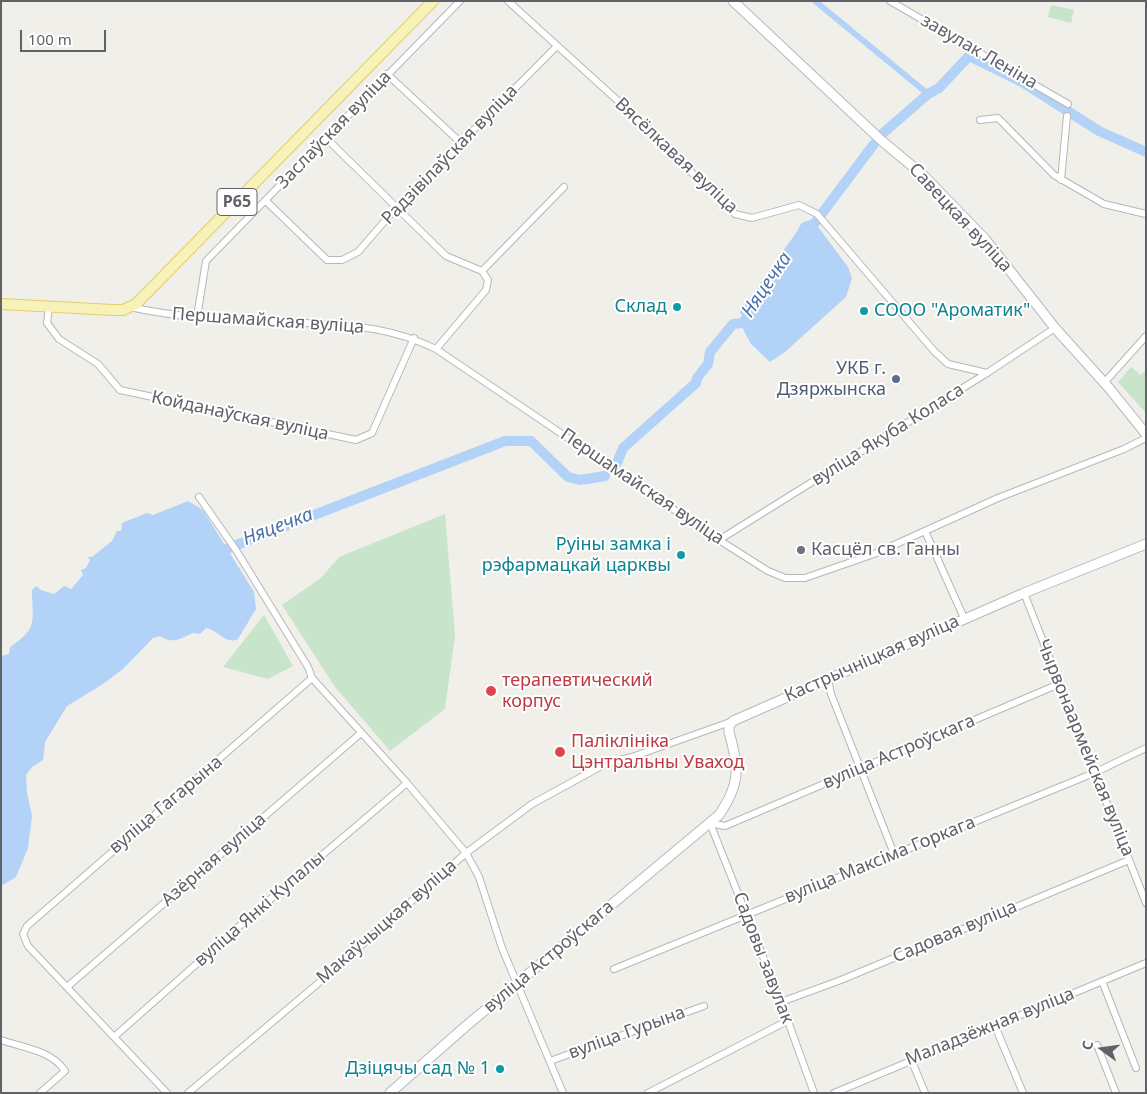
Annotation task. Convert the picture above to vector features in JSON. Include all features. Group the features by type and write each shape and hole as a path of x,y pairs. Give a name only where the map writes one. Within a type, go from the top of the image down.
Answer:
{"main road":[{"name":"Р65","path":"130,307 153,289 433,1"},
{"path":"1,304 113,310 130,307"}],"street":[{"name":"Заслаўская вуліца","path":"197,317 206,261 460,1"},
{"name":"Вясёлкавая вуліца","path":"508,1 556,47 671,149 688,169 734,214 752,218 799,205 808,208 831,228 934,351 948,364 987,373"},
{"name":"Савецкая вуліца","path":"733,1 876,134 923,174 985,240 1055,328 1146,434"},
{"name":"завулак Леніна","path":"890,1 1068,104"},
{"name":"Радзівілаўская вуліца","path":"266,201 327,260 342,260 358,252 396,208 556,47"},
{"path":"387,74 460,142"},
{"path":"1061,180 1067,116"},
{"path":"980,120 998,118 1054,176 1061,180 1104,204 1146,214"},
{"path":"326,138 446,256 482,270 489,284 486,290 436,349"},
{"path":"482,270 564,188"},
{"name":"Койданаўская вуліца","path":"49,307 47,322 59,339 98,364 120,390 356,440 372,433 414,338"},
{"name":"Першамайская вуліца","path":"130,307 164,315 366,327 400,333 414,338 436,349 719,540 768,571 785,578 805,578 874,554 998,498 1124,449 1146,438"},
{"name":"вуліца Якуба Коласа","path":"719,540 987,373 1055,328"},
{"path":"1104,383 1146,336"},
{"path":"199,497 236,550 308,667 312,678 407,783 466,852 479,877 499,940 519,983 563,1093"},
{"path":"925,531 964,618"},
{"name":"Кастрычніцкая вуліца","path":"597,767 733,720 964,618 1146,544"},
{"name":"Чырвонаармейская вуліца","path":"1024,593 1146,903"},
{"name":"вуліца Гагарына","path":"67,987 28,946 23,934 27,926 69,886 312,678"},
{"path":"828,678 831,694 859,769 894,854"},
{"name":"вуліца Астроўскага","path":"710,823 724,826 1059,684"},
{"name":"вуліца Астроўскага","path":"390,1093 710,823 728,802 735,787 737,766 729,732 729,726 733,720"},
{"name":"Азёрная вуліца","path":"67,987 361,733"},
{"name":"вуліца Максіма Горкага","path":"614,969 1094,773 1146,748"},
{"name":"Макаўчыцкая вуліца","path":"188,1093 315,986 466,852 532,804 597,767"},
{"name":"вуліца Янкі Купалы","path":"114,1037 253,914 407,783"},
{"name":"Садовы завулак","path":"710,823 781,1002 814,1093"},
{"name":"Садовая вуліца","path":"781,1002 841,980 1129,860"},
{"name":"Маладзёжная вуліца","path":"834,1093 911,1059 995,1026 1146,962"},
{"path":"1102,981 1136,1068"},
{"path":"67,987 167,1093"},
{"name":"вуліца Гурына","path":"550,1061 704,1006"},
{"path":"648,1093 788,1021"},
{"path":"995,1026 1023,1093"},
{"path":"1,1040 46,1054 59,1063 65,1072 40,1093"},
{"path":"1097,1045 1116,1093"},
{"path":"911,1059 925,1093"}],"green space":[{"path":"1051,5 1074,10 1071,23 1048,17"},
{"path":"1131,367 1141,375 1146,369 1146,413 1118,382"},
{"path":"445,514 455,635 445,709 390,751 335,687 282,605 321,578 339,557"},
{"path":"264,615 293,666 268,679 223,667"}],"water":[{"path":"803,223 816,224 848,267 852,278 846,297 785,352 770,362 751,344 743,329 745,321 740,312"},
{"path":"188,501 203,510 254,592 256,609 238,639 226,639 206,628 200,634 193,633 177,640 169,640 160,636 153,638 123,669 67,706 45,742 43,760 32,767 26,775 32,816 28,848 16,877 1,886 1,656 9,654 10,647 30,629 33,617 32,590 36,586 41,590 54,594 64,586 71,589 83,575 81,570 86,568 90,560 88,557 92,557 112,541 117,531 121,531 122,523 147,513 153,515"}],"waterway":[{"path":"815,1 928,94"},
{"name":"Няцечка","path":"882,134 928,94 939,88 969,56 1022,82 1099,131 1146,152"},
{"name":"Няцечка","path":"803,231 805,227 814,224 874,144"},
{"name":"Няцечка","path":"617,463 623,448 696,383 697,378 708,364 710,352 733,324 743,323 751,310"},
{"name":"Няцечка","path":"216,553 505,441 531,441 568,477 580,480 605,476"}],"place":[{"name":"Склад","path":"677,307"},
{"name":"СООО \"Ароматик\"","path":"864,311"},
{"name":"УКБ г. Дзяржынска","path":"896,379"},
{"name":"Касцёл св. Ганны","path":"801,550"},
{"name":"Руіны замка і рэфармацкай царквы","path":"681,555"},
{"name":"терапевтический корпус","path":"491,691"},
{"name":"Паліклініка Цэнтральны Уваход","path":"560,752"},
{"name":"Дзіцячы сад № 1","path":"500,1069"}]}
